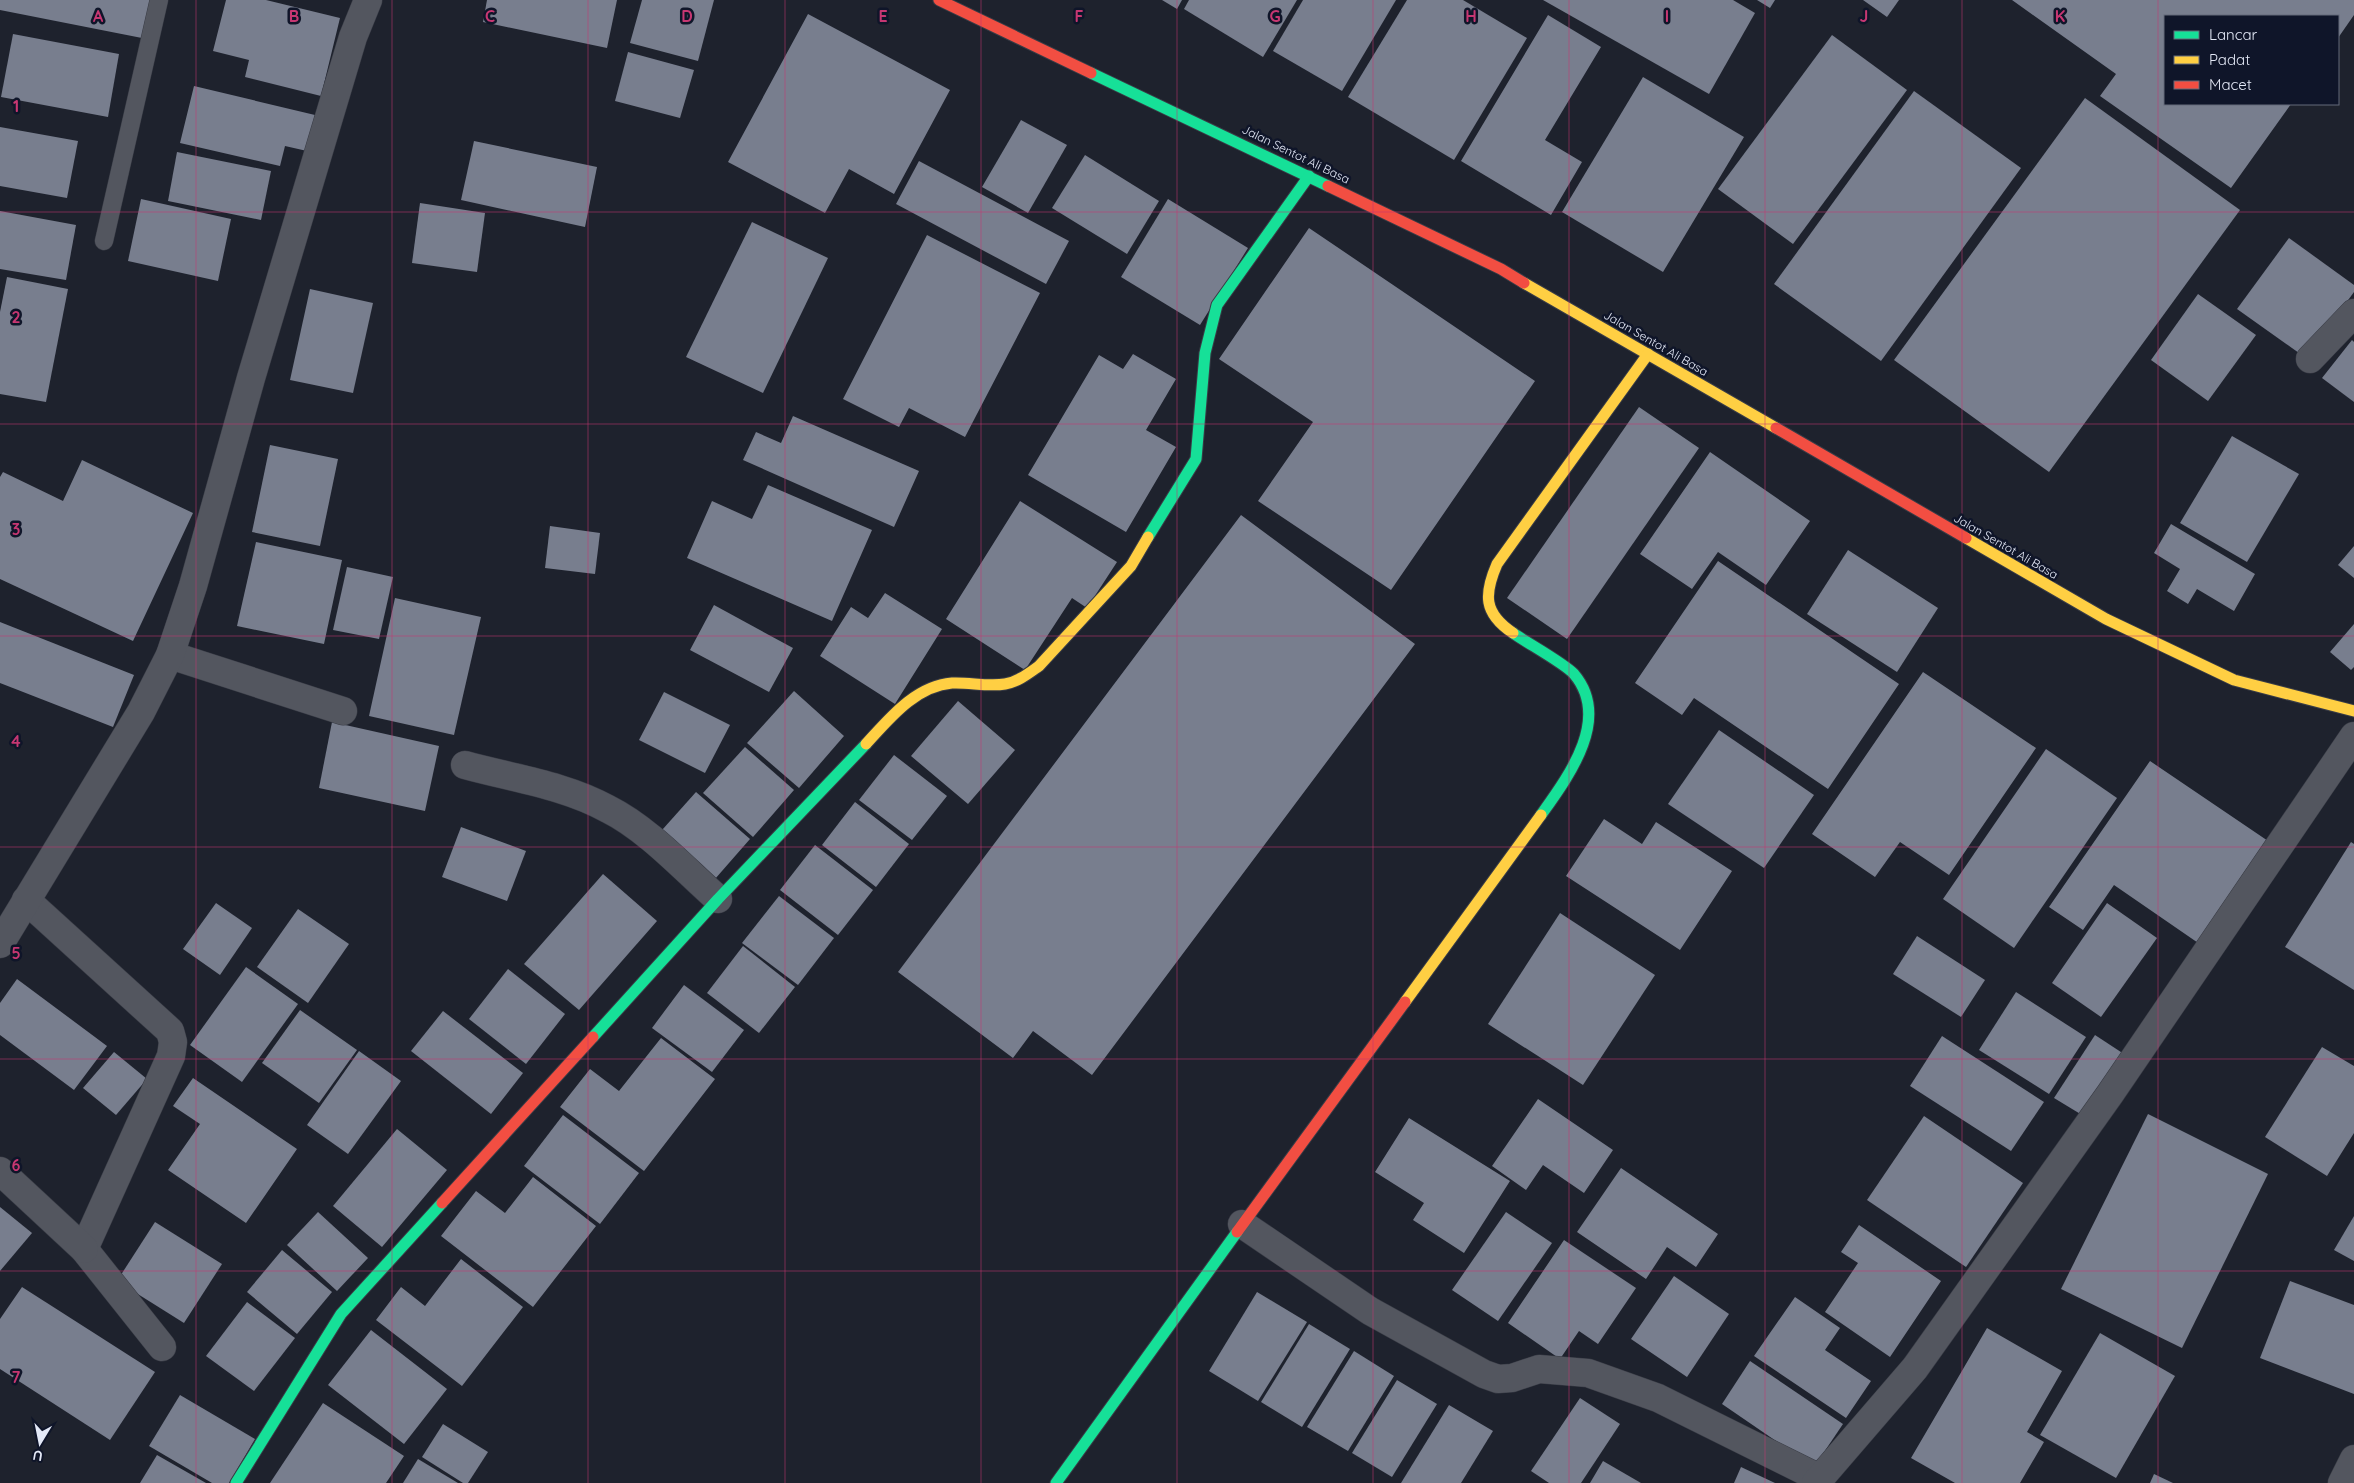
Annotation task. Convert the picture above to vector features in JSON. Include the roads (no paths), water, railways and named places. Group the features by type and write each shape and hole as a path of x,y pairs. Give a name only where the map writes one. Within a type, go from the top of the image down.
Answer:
{"street":[{"path":"0,944 141,712 170,655 193,586 252,378 348,56 368,0"},
{"name":"Jalan Sentot Ali Basa","path":"938,0 1501,269 2106,619 2234,680 2354,711"},
{"path":"236,1483 341,1314 718,899 902,706 924,692 950,683 1006,684 1023,677 1040,666 1131,566 1196,459 1205,353 1217,305 1309,176"},
{"path":"2310,359 2354,313"},
{"path":"1056,1483 1093,1429 1552,800 1578,759 1587,728 1588,697 1573,672 1504,627 1491,609 1487,599 1488,585 1497,564 1648,354"},
{"path":"170,655 343,711"},
{"path":"1242,1224 1370,1311 1484,1374 1498,1379 1512,1378 1539,1369 1588,1373 1658,1398 1818,1481 1916,1368 2110,1094 2354,736"},
{"path":"465,765 573,794 608,808 631,822 718,899"},
{"path":"26,900 162,1022 170,1030 173,1042 171,1056 84,1249"},
{"path":"0,1171 84,1249 162,1347"},
{"path":"2342,1483 2354,1459"}],"lane":[{"path":"104,241 159,0"}]}
